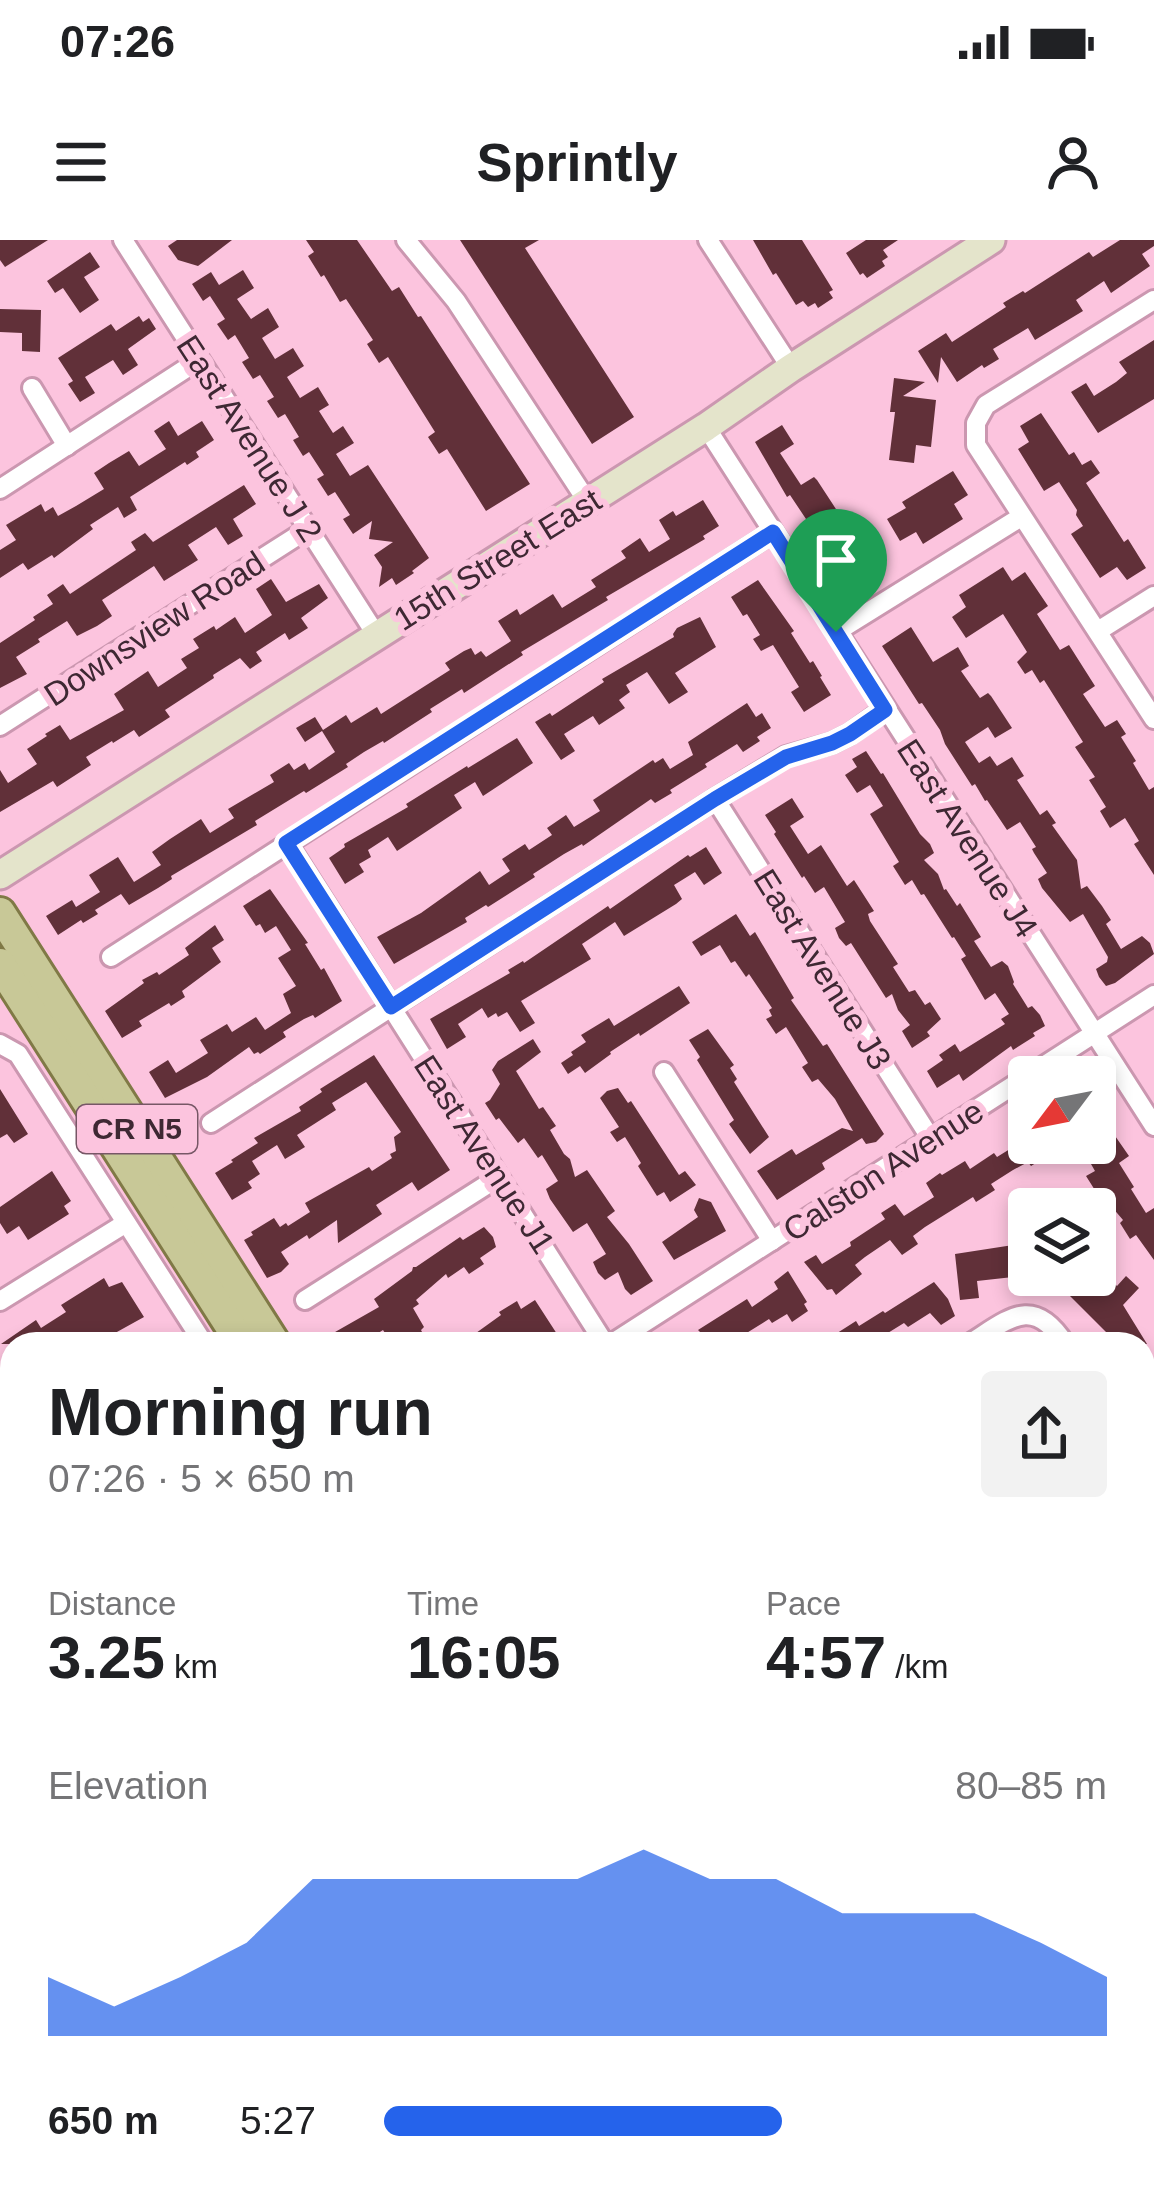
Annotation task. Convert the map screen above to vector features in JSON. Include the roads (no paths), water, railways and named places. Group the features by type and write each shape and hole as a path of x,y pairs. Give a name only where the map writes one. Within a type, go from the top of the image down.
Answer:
{"main road":[{"name":"CR N5","path":"0,913 266,1332"},
{"name":"CR N5","path":"0,964 234,1332"}],"street":[{"name":"East Avenue J 2","path":"122,240 376,635"},
{"path":"406,240 456,301 587,501"},
{"path":"708,240 791,368"},
{"name":"15th Street East","path":"0,875 706,427 991,240"},
{"path":"1154,300 986,405 976,423 976,445 1154,719"},
{"path":"0,489 200,359"},
{"path":"32,388 67,446"},
{"name":"East Avenue J4","path":"706,427 1154,1126"},
{"path":"836,632 1021,517"},
{"name":"Downsview Road","path":"0,726 308,529"},
{"path":"110,957 773,532"},
{"path":"1099,632 1154,596"},
{"path":"211,1123 715,799 786,757 850,734 885,710"},
{"name":"East Avenue J3","path":"715,799 931,1138"},
{"name":"East Avenue J1","path":"286,843 600,1332"},
{"name":"Calston Avenue","path":"627,1332 1154,995"},
{"path":"0,1044 18,1054 196,1332"},
{"path":"664,1072 772,1241"},
{"path":"305,1300 499,1177"},
{"path":"0,1301 126,1223"},
{"path":"988,1332 1013,1316 1033,1313 1052,1323 1058,1332"}]}
